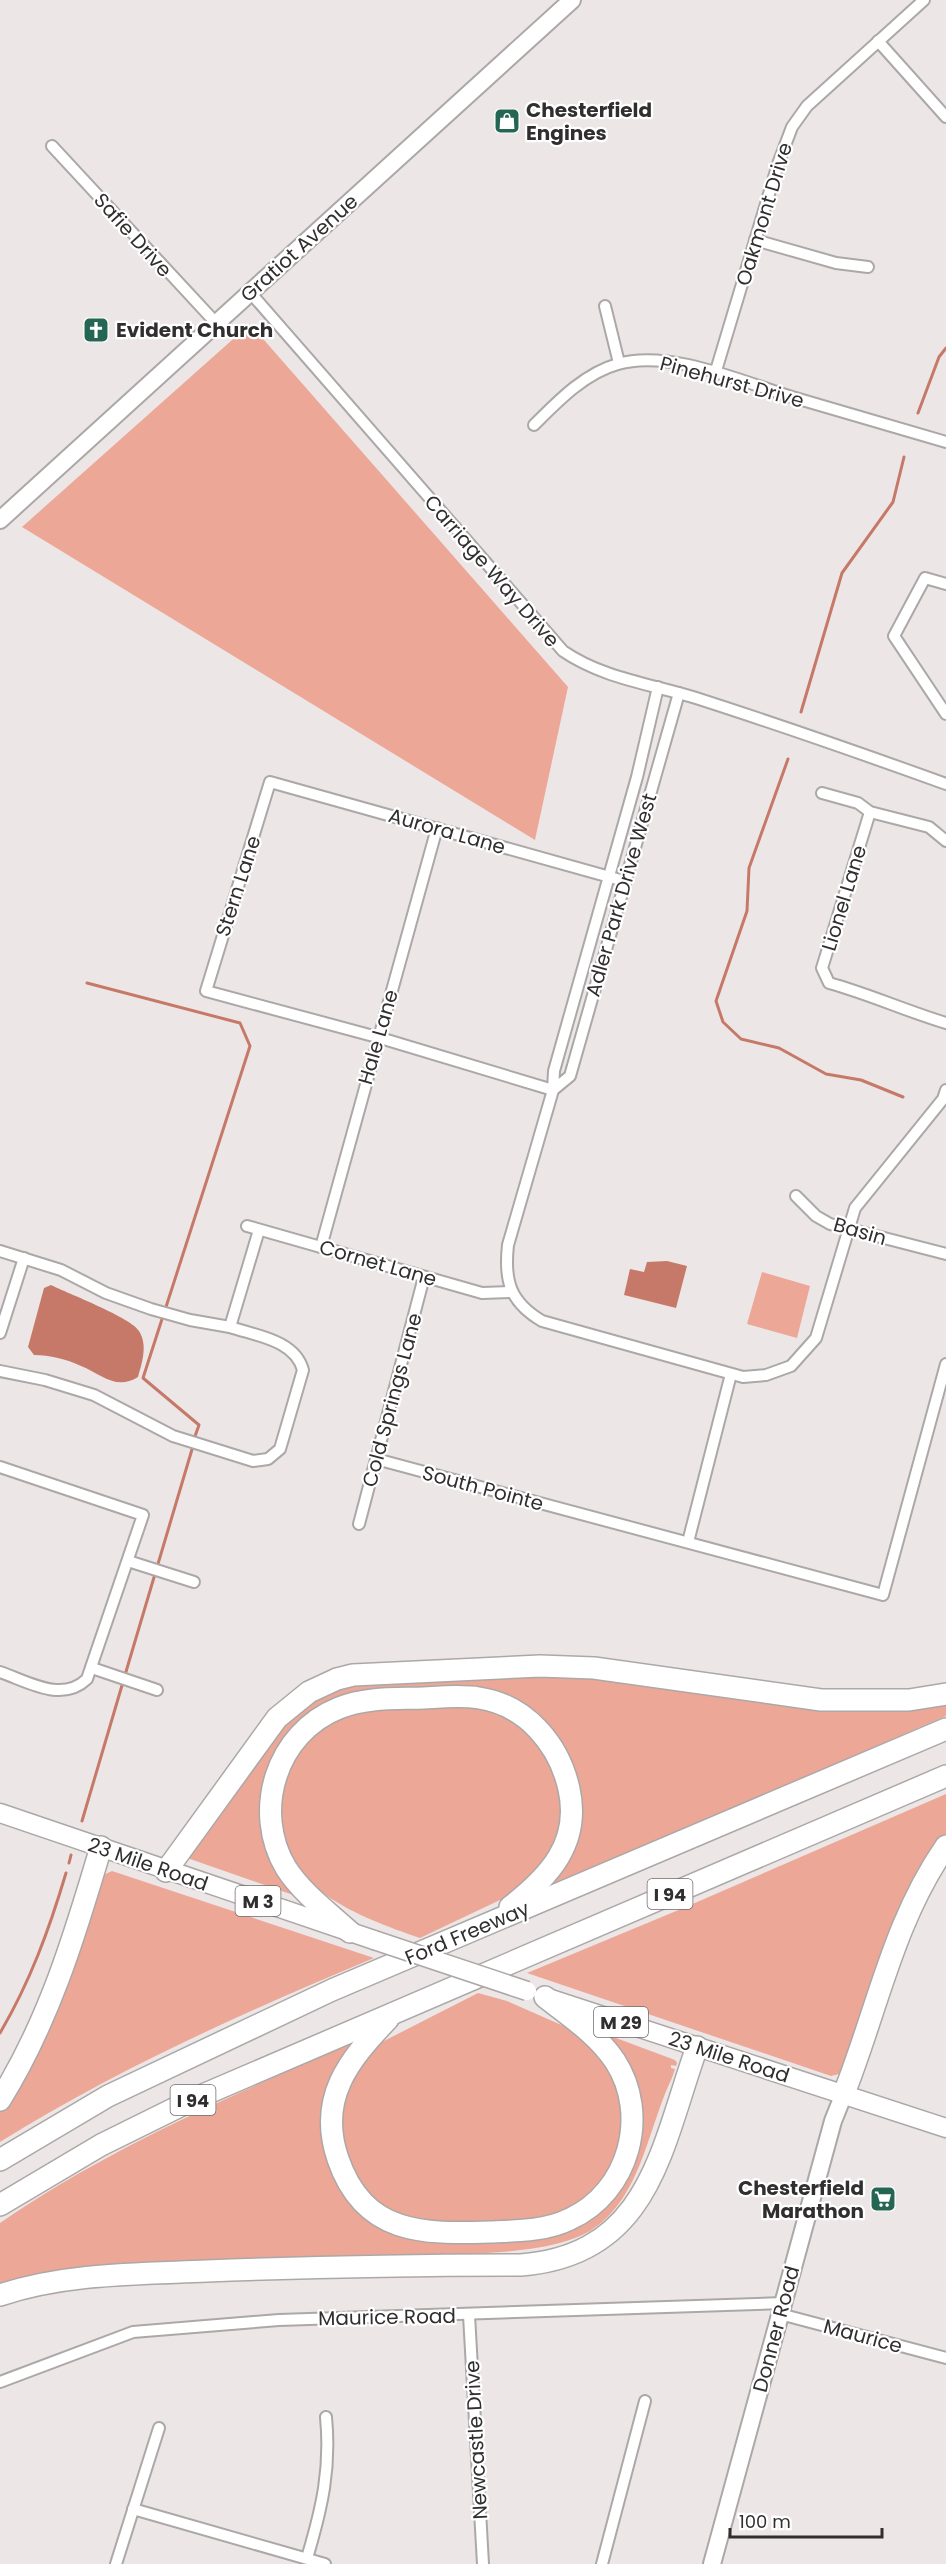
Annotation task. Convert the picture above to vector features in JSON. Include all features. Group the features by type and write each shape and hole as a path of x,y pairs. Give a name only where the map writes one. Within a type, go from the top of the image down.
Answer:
{"highway":[{"path":"166,1870 278,1718 309,1692 337,1679 353,1675 540,1665 594,1668 821,1700 909,1700 946,1694"},
{"path":"350,1932 308,1894 286,1868 273,1834 270,1803 279,1766 300,1734 325,1714 366,1700 480,1698 522,1714 545,1735 554,1748 562,1762 570,1791 570,1820 565,1844 546,1877 492,1920"},
{"name":"Ford Freeway","path":"0,2160 62,2121 160,2071 332,1990 492,1920 556,1897 946,1729"},
{"name":"I 94","path":"0,2205 75,2160 146,2122 946,1776"},
{"path":"843,2096 898,1934 918,1890 946,1846"},
{"path":"0,2100 25,2059 51,2001 78,1927 101,1847"},
{"path":"395,2013 350,2062 337,2089 332,2117 333,2140 347,2180 364,2203 376,2213 404,2228 438,2234 525,2230 559,2225 573,2218 600,2198 620,2171 627,2156 632,2131 629,2092 615,2061 592,2034 536,1994"},
{"path":"0,2295 37,2286 97,2277 315,2267 520,2265 542,2263 577,2254 592,2247 615,2229 641,2197 656,2164 697,2047"}],"main road":[{"name":"Gratiot Avenue","path":"0,520 249,291 303,245 572,0"},
{"name":"23 Mile Road","path":"0,1813 536,1994 946,2128"},
{"name":"Donner Road","path":"712,2564 833,2121 843,2096"}],"street":[{"name":"Oakmont Drive","path":"715,374 778,164 792,127 807,106 924,0"},
{"path":"878,41 946,117"},
{"name":"Safie Drive","path":"52,146 216,323"},
{"path":"755,240 836,263 868,267"},
{"name":"Carriage Way Drive","path":"249,291 563,651 593,669 679,693 803,733 946,784"},
{"path":"605,306 619,363"},
{"name":"Pinehurst Drive","path":"534,425 581,383 619,363 668,362 946,442"},
{"path":"946,584 925,578 894,636 946,714"},
{"name":"Adler Park Drive West","path":"510,1292 506,1265 508,1245 553,1090 554,1071 610,877 658,687"},
{"name":"Adler Park Drive West","path":"553,1090 570,1076 679,693"},
{"name":"Aurora Lane","path":"270,782 624,881"},
{"name":"Stern Lane","path":"270,782 206,991 377,1037"},
{"path":"822,793 858,803 870,812 929,827 946,841"},
{"name":"Lionel Lane","path":"870,812 822,968 829,983 873,995 901,1009 946,1023"},
{"name":"Hale Lane","path":"321,1247 377,1037 437,828"},
{"path":"377,1037 553,1090"},
{"path":"510,1292 531,1314 542,1321 742,1377 766,1375 791,1366 816,1338 855,1208 942,1099 946,1090"},
{"name":"Basin","path":"796,1196 816,1216 849,1229 946,1254"},
{"name":"Cornet Lane","path":"247,1226 482,1293 510,1292"},
{"path":"230,1327 259,1230"},
{"path":"0,1251 61,1270 106,1293 151,1309 190,1320 230,1327 289,1347 300,1357 303,1370 280,1449 268,1459 253,1461 173,1436 94,1395 45,1380 0,1371"},
{"path":"0,1333 24,1258"},
{"name":"Cold Springs Lane","path":"359,1524 424,1276"},
{"name":"South Pointe","path":"376,1459 883,1595 946,1364"},
{"path":"687,1542 731,1374"},
{"path":"0,1467 143,1515 87,1679 79,1687 64,1692 0,1672"},
{"path":"128,1561 194,1582"},
{"path":"92,1668 157,1690"},
{"name":"Maurice Road","path":"0,2382 133,2331 156,2328 279,2320 782,2308"},
{"name":"Maurice","path":"782,2308 946,2358"},
{"name":"Newcastle Drive","path":"469,2315 483,2564"},
{"path":"602,2564 645,2401"},
{"path":"307,2558 324,2500 329,2451 326,2417"},
{"path":"116,2564 159,2428"},
{"path":"133,2510 325,2564"}],"shaded area":[{"path":"250,324 568,687 535,840 22,527"},
{"path":"667,1261 687,1266 676,1308 624,1295 630,1269 644,1272 647,1262"},
{"path":"762,1272 810,1286 797,1338 747,1324"},
{"path":"51,1285 125,1319 139,1331 144,1348 138,1377 130,1381 116,1382 70,1361 34,1355 28,1347 44,1288"},
{"path":"541,1672 946,1702 946,1716 550,1887 576,1833 531,1712 351,1696 267,1776 296,1896 190,1859 189,1855 294,1710 343,1684"},
{"path":"463,1704 496,1711 534,1735 557,1773 562,1816 555,1847 519,1891 420,1938 340,1904 317,1888 298,1869 285,1846 280,1820 284,1788 290,1764 297,1752 317,1730 335,1719 369,1709"},
{"path":"946,1794 946,1835 941,1841 843,2073 831,2076 527,1973 681,1909"},
{"path":"112,1871 374,1958 183,2042 90,2090 0,2142 0,2109 101,1876"},
{"path":"478,1993 507,2001 566,2027 590,2044 616,2080 625,2120 612,2170 584,2202 545,2220 442,2227 408,2221 372,2200 344,2156 340,2109 353,2072 380,2043"},
{"path":"608,2035 675,2060 677,2063 676,2066 671,2065 671,2068 675,2069 672,2078 642,2160 623,2198 593,2229 574,2238 525,2250 393,2257 0,2289 0,2223 43,2195 130,2145 221,2101 359,2040 327,2123 380,2221 560,2229 634,2149"}],"waterway":[{"path":"918,413 939,357 946,348"},
{"path":"801,712 842,573 893,502 904,457"},
{"path":"788,759 749,868 747,911 716,1001 723,1022 741,1039 779,1048 826,1074 861,1080 903,1097"},
{"path":"87,983 240,1023 250,1046 165,1310"},
{"path":"163,1316 143,1378 199,1425 194,1439"},
{"path":"125,1675 193,1446"},
{"path":"82,1821 123,1682"},
{"path":"69,1863 71,1855"},
{"path":"0,2033 38,1955 66,1873"}],"place":[{"name":"Chesterfield Engines","path":"507,121"},
{"name":"Evident Church","path":"96,330"},
{"name":"Chesterfield Marathon","path":"883,2199"}]}
